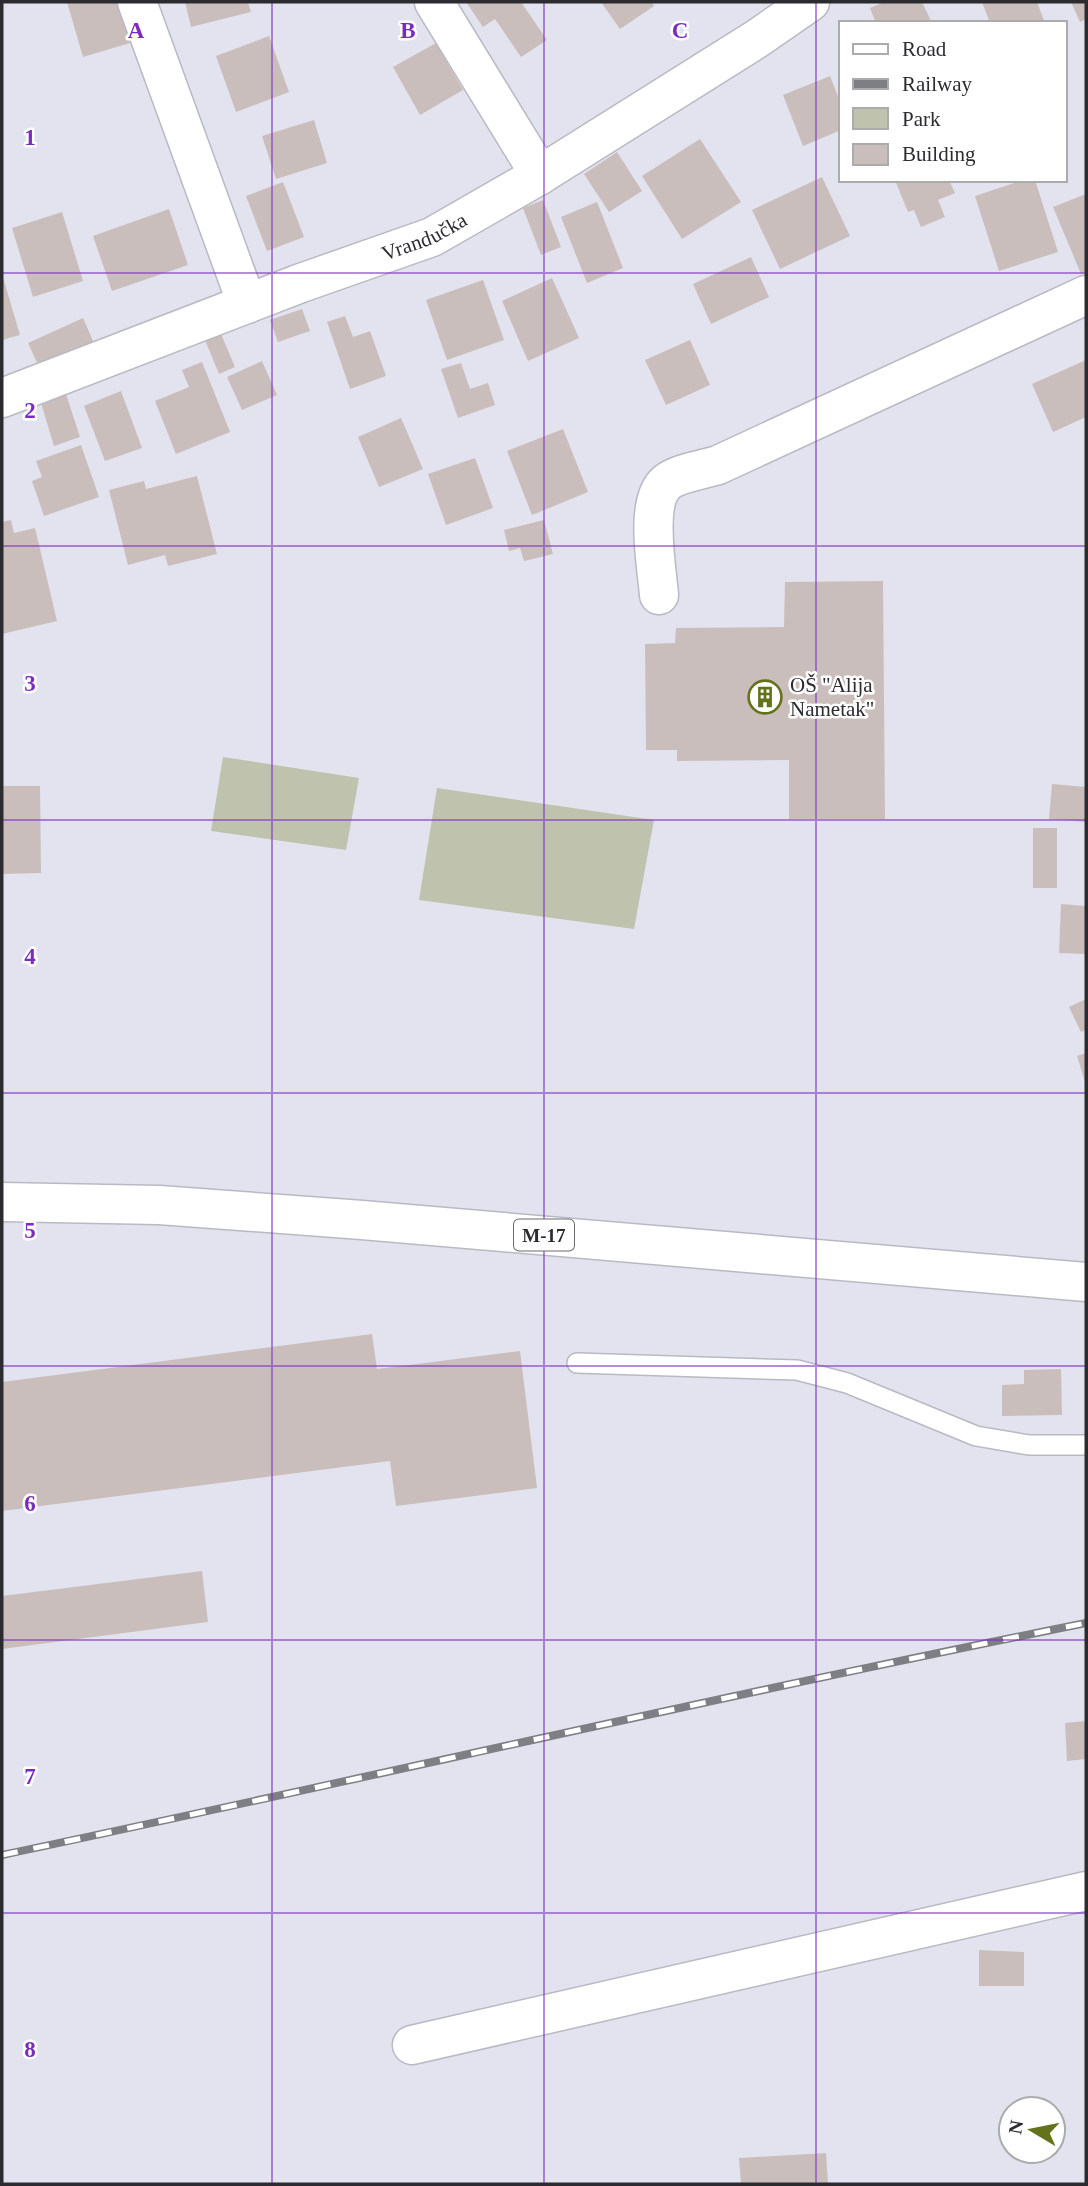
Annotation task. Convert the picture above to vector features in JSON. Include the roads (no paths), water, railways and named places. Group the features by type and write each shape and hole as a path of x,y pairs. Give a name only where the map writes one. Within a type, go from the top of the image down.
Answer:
{"street":[{"path":"137,2 247,304"},
{"path":"434,2 540,175"},
{"name":"Vrandučka","path":"2,398 247,304 432,237 540,175 758,38 810,2"},
{"path":"659,595 653,520 656,498 667,482 718,465 1086,295"},
{"name":"M-17","path":"2,1202 159,1205 349,1219 1086,1282"},
{"path":"412,2045 1086,1891"}],"lane":[{"path":"577,1363 797,1370 847,1383 976,1436 1029,1445 1086,1446"}],"railway":[{"path":"2,1855 1086,1623"}],"place":[{"name":"OŠ \"Alija Nametak\"","path":"765,697"}]}
